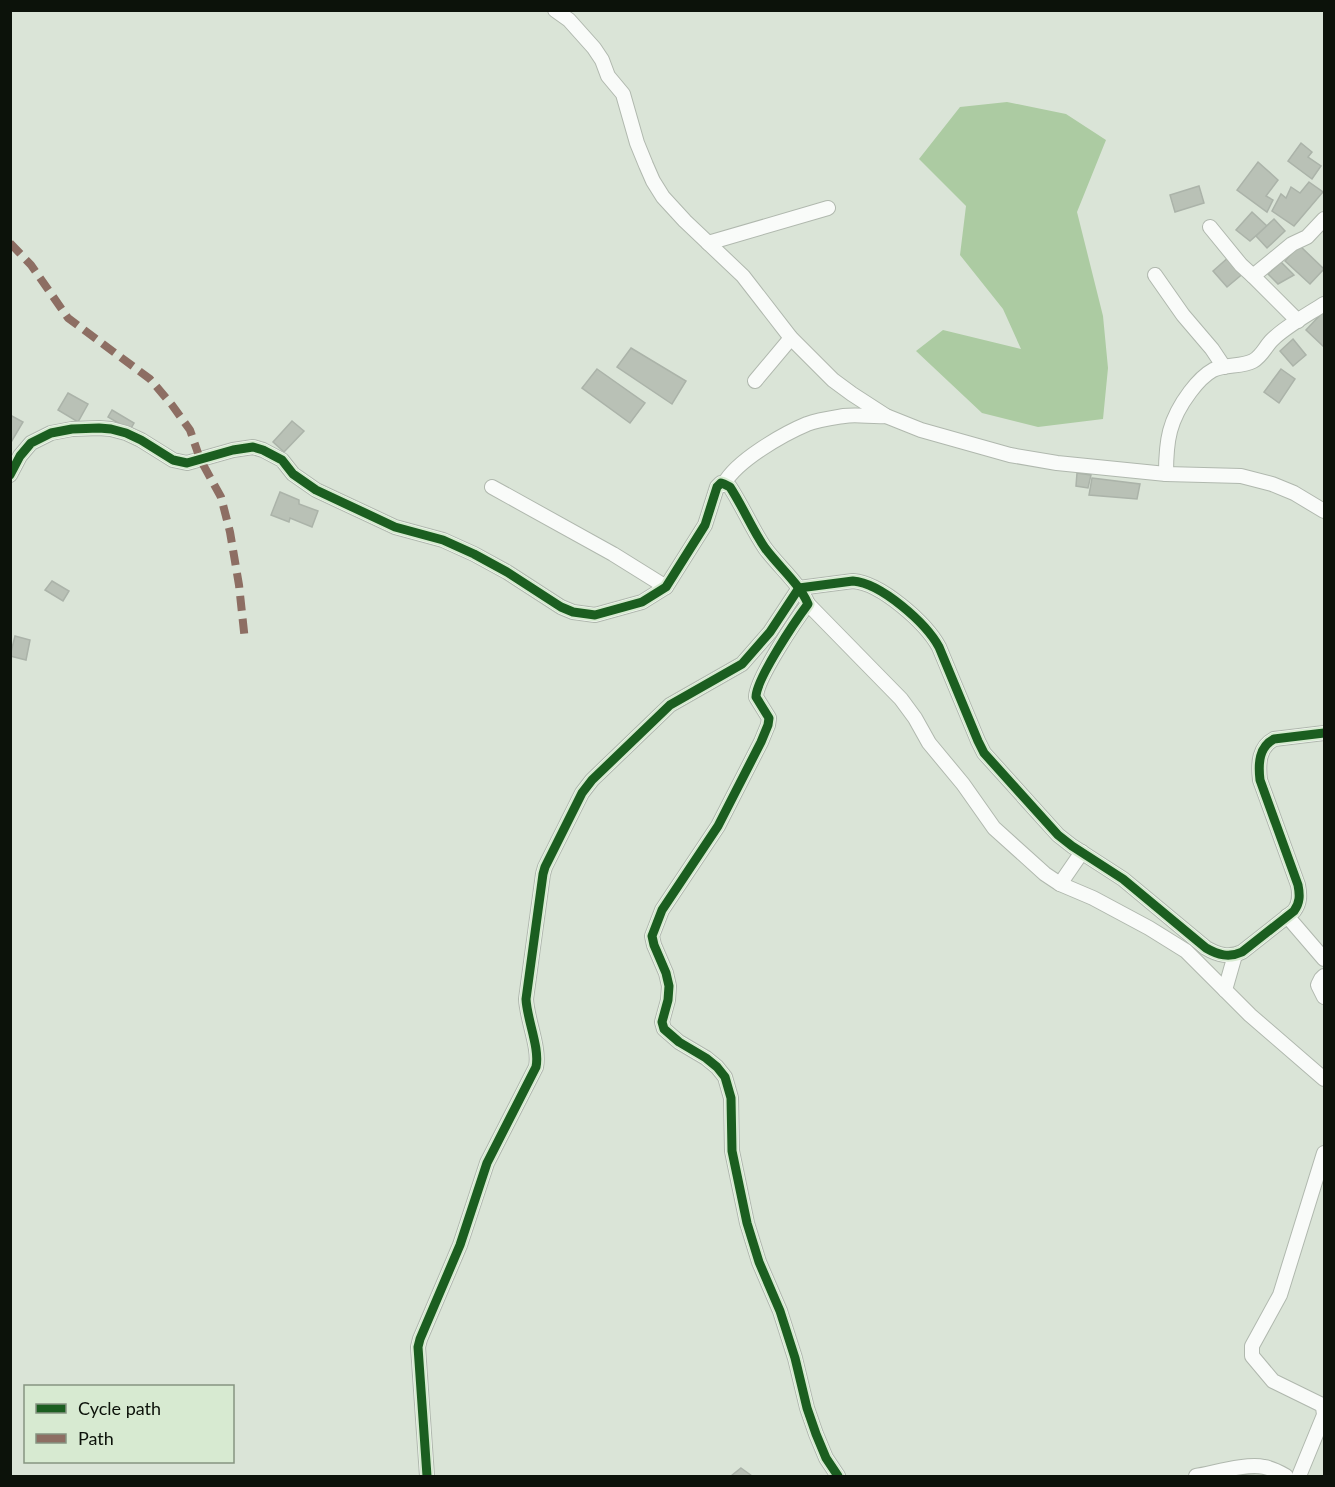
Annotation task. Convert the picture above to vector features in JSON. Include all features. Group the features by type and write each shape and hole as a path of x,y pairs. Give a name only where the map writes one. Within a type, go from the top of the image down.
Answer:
{"street":[{"path":"555,10 569,20 594,48 608,76 623,94 637,143 652,181 663,197 743,276 791,338 833,380 886,416 921,430 1010,455 1057,463 1166,474 1241,476 1294,493 1324,511"},
{"path":"708,243 828,208"},
{"path":"1253,276 1292,244 1307,237 1324,219"},
{"path":"1210,227 1241,265 1298,321"},
{"path":"1155,275 1224,367"},
{"path":"1166,474 1166,451 1172,424 1178,409 1201,379 1214,370 1252,362 1260,356 1271,341 1324,304"},
{"path":"755,381 791,338"},
{"path":"724,484 736,468 762,448 808,424 846,416 886,416"},
{"path":"10,475 31,442 51,433 72,429 99,428 126,433 173,460 187,463 253,447 282,460 293,474 316,490 395,527 443,540 474,554 561,607 573,612 595,615 642,602 666,587 705,525 717,487 721,483 724,484 730,487 765,547 799,588 808,604 901,699 929,743 963,784 994,828 1045,874 1060,884 1093,898 1186,951 1250,1015 1324,1079"},
{"path":"492,487 613,554 666,587"},
{"path":"427,1476 418,1347 460,1245 487,1163 536,1067 537,1056 526,999 545,867 582,794 592,780 670,705 742,664 770,632 799,588 860,582 871,585 903,606 933,637 939,647 984,753 1058,835 1123,879 1206,948 1220,954 1235,956 1242,952 1297,906 1299,893 1260,780 1260,755 1268,743 1274,740 1324,733"},
{"path":"808,604 782,642 757,687 756,697 769,718 761,742 718,826 662,910 652,936 669,986 662,1023 664,1029 706,1058 725,1077 731,1098 732,1151 747,1223 759,1262 780,1311 810,1417 826,1458 838,1476"},
{"path":"1060,884 1082,852"},
{"path":"1287,916 1324,959"},
{"path":"1225,990 1235,956"},
{"path":"1324,976 1318,985 1324,997"},
{"path":"1299,1476 1324,1415 1323,1407 1273,1381 1251,1356 1251,1353 1252,1346 1280,1295 1324,1152"},
{"path":"1196,1476 1250,1466 1263,1466 1286,1476"}],"green space":[{"path":"1007,102 1066,114 1106,140 1077,212 1103,316 1108,368 1103,419 1038,427 982,413 916,351 943,330 1021,349 1003,309 960,255 966,206 919,159 960,107"}],"building":[{"path":"1301,143 1312,152 1308,157 1321,166 1312,179 1288,161"},
{"path":"1258,162 1278,180 1266,196 1273,200 1267,212 1237,190"},
{"path":"1309,182 1323,192 1294,226 1272,211 1281,194 1286,198 1291,187 1300,193"},
{"path":"1199,186 1204,203 1175,212 1170,195"},
{"path":"1252,212 1267,226 1250,241 1236,230"},
{"path":"1274,219 1285,231 1267,248 1256,236"},
{"path":"1299,245 1324,269 1310,284 1285,261"},
{"path":"1230,256 1245,272 1227,287 1213,271"},
{"path":"1281,262 1294,275 1278,284 1268,274"},
{"path":"1323,312 1324,314 1324,347 1306,330"},
{"path":"1293,339 1306,355 1293,366 1280,351"},
{"path":"631,348 686,381 672,404 617,367"},
{"path":"597,369 645,403 630,423 582,388"},
{"path":"1281,369 1295,379 1279,403 1264,392"},
{"path":"68,393 88,404 78,422 58,410"},
{"path":"112,410 134,423 130,430 108,417"},
{"path":"10,415 23,422 10,444"},
{"path":"292,421 304,431 284,452 273,442"},
{"path":"1077,473 1091,475 1088,488 1076,486"},
{"path":"1092,478 1140,484 1137,499 1089,495"},
{"path":"280,492 299,500 299,504 318,511 312,527 290,518 289,522 271,515"},
{"path":"52,581 69,591 63,601 45,590"},
{"path":"15,636 30,640 26,660 10,656"},
{"path":"741,1468 752,1476 731,1476"}],"marked path":[{"path":"10,243 31,265 68,318 150,379 190,430 200,459 221,497 230,532 239,585 245,641"}],"cycle path":[{"path":"10,475 20,456 31,443 51,433 72,429 99,428 126,433 173,460 187,463 253,447 282,460 293,474 316,490 395,527 443,540 474,554 561,607 573,612 595,615 642,602 666,587 705,525 717,487 721,483 730,487 765,548 794,582 808,604 777,650 758,688 756,697 769,718 761,742 718,826 662,910 652,936 669,986 662,1022 664,1029 679,1042 706,1058 725,1077 731,1098 732,1151 747,1223 759,1262 780,1311 816,1434 826,1458 838,1476"},
{"path":"427,1476 418,1347 460,1245 487,1163 536,1067 535,1043 526,999 545,867 582,793 592,780 670,705 742,664 770,632 799,588 853,581 876,589 902,606 924,627 939,647 984,753 1058,835 1123,879 1206,948 1219,954 1233,955 1242,952 1294,911 1297,905 1298,885 1260,780 1259,768 1262,751 1274,739 1324,733"}]}
